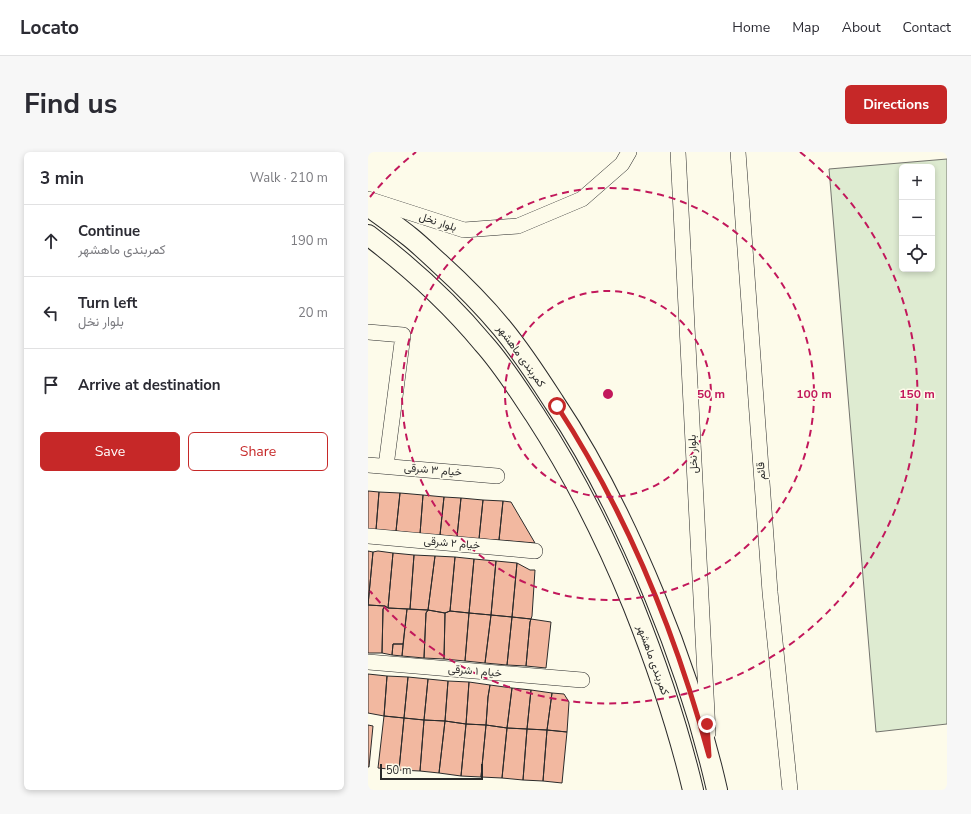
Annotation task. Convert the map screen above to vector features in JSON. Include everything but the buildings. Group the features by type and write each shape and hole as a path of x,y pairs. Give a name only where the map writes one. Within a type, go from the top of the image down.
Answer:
{"main road":[{"name":"کمربندی ماهشهر","path":"368,206 417,243 459,282 502,328 536,373 571,428 600,478 646,574 687,681 709,756 717,790"},
{"name":"کمربندی ماهشهر","path":"368,235 396,257 442,299 484,343 516,387 551,440 604,539 644,633 664,688 693,790"}],"street":[{"name":"بلوار نخل","path":"368,199 464,230 518,226 582,198 622,164 629,152"},
{"name":"بلوار نخل","path":"678,152 709,756"},
{"name":"قائم","path":"738,152 770,592 790,790"},
{"path":"368,332 403,335 386,466"},
{"name":"خیام ۳ شرقی","path":"368,465 497,476"},
{"name":"خیام ۲ شرقی","path":"368,536 535,551"},
{"name":"خیام ۱ شرقی","path":"368,662 582,680"}],"green space":[{"path":"947,159 947,724 876,732 829,169"}],"route":[{"path":"557,406 600,478 646,574 687,681 709,756 707,724"}]}
